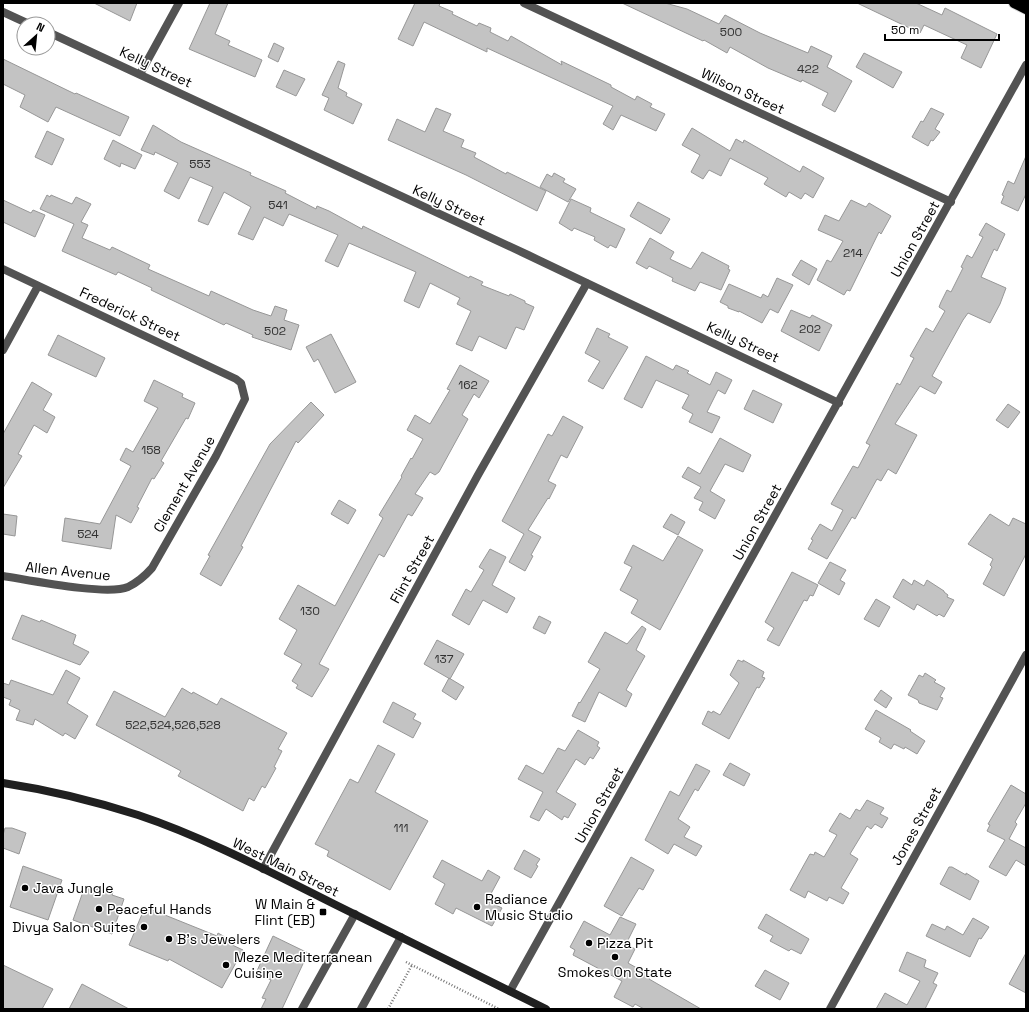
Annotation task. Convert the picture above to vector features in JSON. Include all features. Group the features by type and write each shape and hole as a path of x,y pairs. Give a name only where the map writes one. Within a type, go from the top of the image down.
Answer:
{"main road":[{"path":"1014,3 1026,9"},
{"name":"West Main Street","path":"3,783 65,794 140,816 263,869 546,1009"}],"street":[{"path":"140,74 179,3"},
{"name":"Wilson Street","path":"524,3 950,202"},
{"path":"3,12 16,18"},
{"name":"Kelly Street","path":"56,36 839,403"},
{"name":"Union Street","path":"510,991 1026,65"},
{"name":"Frederick Street","path":"3,269 219,370 236,379 242,387"},
{"name":"Flint Street","path":"263,869 478,475 586,283"},
{"path":"3,350 38,286"},
{"name":"Clement Avenue","path":"131,585 142,579 152,568 216,456 245,399 242,387"},
{"name":"Allen Avenue","path":"3,576 103,590 127,587 131,585"},
{"name":"Jones Street","path":"830,1009 1026,655"},
{"path":"302,1009 354,914"},
{"path":"361,1009 401,937"}],"path":[{"path":"406,962 499,1009"},
{"path":"388,1009 412,965"}],"building":[{"path":"94,3 137,3 130,21"},
{"path":"210,3 228,3 215,34 230,41 228,45 262,60 255,77 189,49"},
{"path":"415,3 440,3 439,6 453,12 452,14 477,26 479,23 491,28 490,32 508,41 511,36 562,65 561,61 611,85 611,87 635,100 637,96 652,104 650,107 665,114 656,131 621,115 613,130 603,124 613,106 487,48 487,52 424,22 413,46 398,39"},
{"path":"622,3 665,3 687,9 719,24 725,15 760,33 808,53 811,46 832,56 827,67 852,81 835,112 822,105 828,93 802,80 801,82 768,68 730,47 727,53 704,40 703,41"},
{"path":"857,3 916,3 942,15 945,8 997,34 981,68 961,58 967,45 924,25 920,33"},
{"path":"274,43 284,48 278,62 268,57"},
{"path":"864,53 902,72 893,88 856,67"},
{"path":"3,59 75,94 76,93 129,117 120,136 56,107 48,122 20,107 25,95 3,84"},
{"path":"338,61 345,64 338,88 347,93 346,96 362,104 353,124 324,110 329,98 322,95"},
{"path":"284,70 305,79 296,96 276,87"},
{"path":"436,108 451,114 443,131 464,140 461,147 476,153 474,157 506,174 507,172 546,191 537,211 466,175 388,140 397,119 425,132"},
{"path":"931,108 944,114 935,129 940,132 933,141 931,140 928,146 912,137 921,121 923,122"},
{"path":"153,125 181,142 251,173 250,175 286,191 285,193 316,209 317,206 329,211 362,229 363,226 469,278 470,276 483,282 481,285 509,296 510,294 525,301 525,303 534,307 524,330 516,327 506,349 479,336 472,351 456,344 471,311 457,304 460,298 430,283 419,308 404,301 416,272 349,243 338,267 325,261 338,235 289,214 283,226 264,217 253,240 238,234 251,207 224,192 208,225 198,221 213,187 190,177 179,199 164,191 178,163 155,152 154,155 141,150"},
{"path":"692,128 730,151 736,139 743,143 744,140 800,172 803,166 824,178 813,198 805,193 801,199 789,192 786,197 764,184 768,178 730,158 721,176 709,170 703,179 691,172 700,155 682,145"},
{"path":"47,131 64,139 52,165 35,157"},
{"path":"113,140 142,155 135,169 121,163 120,167 104,159"},
{"path":"1026,156 1026,194 1018,211 1001,203 1004,196 1002,195 1008,181 1014,184"},
{"path":"554,173 565,179 563,182 576,189 568,202 540,187 547,174 552,177"},
{"path":"47,195 50,197 51,195 72,204 76,197 91,204 81,222 88,225 82,238 110,250 112,247 150,265 148,269 209,296 211,291 253,310 271,316 275,306 287,310 284,320 299,325 291,350 252,337 253,335 226,323 224,325 151,290 152,288 118,272 116,275 62,251 74,224 40,209"},
{"path":"571,199 591,208 590,212 625,229 616,248 610,245 608,248 594,240 595,237 574,228 572,231 559,223"},
{"path":"3,200 31,213 33,210 45,215 35,237 3,222"},
{"path":"851,200 866,207 869,203 891,216 881,234 879,232 850,291 847,290 844,295 817,280 827,260 831,262 843,241 818,230 825,215 839,221"},
{"path":"638,202 670,219 661,234 630,216"},
{"path":"986,223 1005,234 997,251 994,249 981,277 1006,288 1000,304 990,323 968,313 963,320 932,376 942,382 935,394 920,386 895,424 917,435 896,474 888,469 881,481 877,479 855,519 852,517 827,559 808,549 813,540 811,539 820,524 832,531 843,510 831,504 853,466 858,468 870,445 866,443 897,383 900,385 914,358 910,356 926,328 933,332 945,311 939,307 941,302 947,290 951,292 963,268 961,267 967,255 972,258 983,237 979,235"},
{"path":"650,238 674,252 670,259 691,269 702,252 729,266 728,269 730,270 721,290 700,282 695,291 672,281 673,278 649,266 647,269 636,263"},
{"path":"801,260 817,269 809,285 792,275"},
{"path":"777,278 793,285 778,313 770,309 762,323 739,311 728,308 728,306 720,302 729,284 761,298 763,294 768,297"},
{"path":"791,310 810,318 812,315 832,325 819,351 781,331"},
{"path":"597,328 610,334 608,337 628,347 603,389 588,381 600,361 585,353"},
{"path":"331,334 356,382 335,393 318,359 314,362 306,347"},
{"path":"58,335 105,358 96,377 48,355"},
{"path":"646,356 673,370 676,365 689,371 687,373 710,385 716,372 732,380 725,394 718,390 707,412 720,417 712,433 689,422 693,414 682,408 689,395 656,380 642,408 624,399"},
{"path":"460,365 489,381 479,398 474,394 462,415 468,419 439,472 435,475 430,472 415,494 423,498 412,516 408,514 384,557 379,554 319,664 329,669 312,697 296,688 298,685 292,681 302,664 284,654 297,630 279,619 298,585 335,606 383,518 379,515 423,439 407,430 415,415 430,424 450,390 447,389"},
{"path":"154,380 183,394 182,397 195,403 188,419 186,418 161,461 164,463 154,479 152,478 137,507 139,508 131,523 116,515 111,549 62,541 65,518 100,524 131,466 120,460 126,448 133,452 158,408 144,401"},
{"path":"32,382 52,394 43,410 55,417 47,433 34,425 18,454 22,456 3,488 3,434"},
{"path":"753,390 782,404 773,423 744,409"},
{"path":"311,402 324,415 298,443 296,441 241,546 243,547 221,586 200,574 210,556 208,555 270,444"},
{"path":"1008,404 1020,412 1008,428 996,420"},
{"path":"563,416 583,427 567,458 561,455 548,481 556,485 549,499 548,498 528,530 541,537 531,555 533,556 525,571 509,562 524,534 502,521 548,434 552,436"},
{"path":"720,438 751,455 743,472 725,464 710,491 725,500 715,519 699,510 703,502 694,498 701,487 682,477 688,467 700,474"},
{"path":"339,500 356,510 348,524 331,514"},
{"path":"3,514 17,516 15,536 3,534"},
{"path":"671,514 685,522 678,535 663,527"},
{"path":"990,514 1009,526 1013,518 1026,524 1026,554 1004,596 983,584 992,567 990,565 993,559 968,544"},
{"path":"678,536 703,550 660,630 631,613 638,600 620,590 632,567 624,563 633,545 663,561"},
{"path":"490,549 506,557 492,585 515,598 507,613 483,600 469,625 452,615 466,589 471,592 484,570 479,567"},
{"path":"830,562 846,570 840,580 845,583 839,595 818,583"},
{"path":"792,572 818,585 813,596 810,595 807,601 804,600 779,646 767,640 774,628 765,622"},
{"path":"903,579 912,585 914,580 924,586 927,580 944,591 948,595 947,597 954,600 944,617 939,614 937,616 917,604 914,610 893,597"},
{"path":"876,599 890,607 879,627 864,619"},
{"path":"22,615 40,622 41,620 76,635 73,644 89,652 80,665 12,639"},
{"path":"539,616 551,622 545,634 533,628"},
{"path":"642,626 646,629 636,650 645,656 626,690 632,694 626,707 599,692 585,722 572,716 600,669 588,662 605,632 627,644"},
{"path":"437,640 464,654 450,679 424,664"},
{"path":"738,660 743,662 743,660 764,672 762,677 765,678 759,688 757,687 729,739 702,724 708,711 712,713 713,711 720,715 739,683 730,675"},
{"path":"66,670 80,678 67,703 88,716 75,739 65,733 63,736 35,719 33,725 16,720 20,710 9,705 11,700 3,697 3,683 9,685 11,680 53,695"},
{"path":"925,673 936,680 934,682 945,688 940,697 943,698 937,710 919,703 918,700 908,695 919,675 923,677"},
{"path":"449,678 464,687 456,700 442,691"},
{"path":"182,688 192,694 193,692 217,705 221,698 287,733 278,749 282,751 274,767 276,768 265,788 262,786 254,801 249,798 243,811 178,776 181,771 96,725 114,691 165,717"},
{"path":"881,690 892,698 886,708 874,700"},
{"path":"393,702 416,714 413,719 421,723 413,738 383,722"},
{"path":"876,710 911,730 910,731 925,741 917,754 905,747 904,749 894,744 891,749 879,742 881,738 865,729"},
{"path":"578,730 599,742 597,746 600,748 593,759 590,757 585,765 576,759 556,792 576,804 568,818 564,816 562,820 546,809 539,821 530,817 543,792 518,779 526,765 543,774 558,748 565,751"},
{"path":"378,745 395,754 375,792 428,821 390,890 327,856 329,851 315,844 350,779 358,783"},
{"path":"730,763 750,774 744,786 723,775"},
{"path":"696,764 710,771 698,791 695,789 678,819 690,827 684,837 702,846 696,856 674,844 668,854 645,840 670,791 679,796"},
{"path":"1011,785 1026,794 1026,803 1015,822 1017,824 1009,839 1026,848 1026,866 1016,860 1006,876 989,867 1005,840 987,831 990,825 988,824"},
{"path":"867,800 884,808 880,814 888,818 882,828 875,824 871,829 867,826 850,854 858,859 841,888 849,893 843,904 829,897 827,901 808,891 805,898 790,890 810,854 814,855 815,852 824,857 837,835 829,831 840,813 850,819 856,809 860,811"},
{"path":"5,828 12,828 26,833 19,854 3,848 3,835"},
{"path":"524,850 540,859 531,878 514,869"},
{"path":"631,857 654,870 643,890 639,888 622,916 604,906"},
{"path":"442,860 482,881 488,870 500,877 487,901 502,908 492,926 456,908 453,914 435,904 445,884 433,877"},
{"path":"23,866 62,880 48,920 10,907"},
{"path":"949,867 952,867 966,875 966,873 979,881 970,900 940,884"},
{"path":"85,886 97,890 98,887 113,892 112,895 124,899 112,934 73,920"},
{"path":"145,907 217,936 218,933 232,941 230,944 243,950 222,988 169,959 168,961 129,945"},
{"path":"766,914 809,939 801,954 791,949 789,951 770,941 773,936 758,928"},
{"path":"620,917 636,924 626,944 635,949 628,963 651,976 649,979 701,1009 644,1009 635,1004 633,1007 614,997 622,981 573,955 575,950 570,947 584,921 610,935"},
{"path":"973,918 989,927 981,939 979,938 970,957 926,936 932,924 945,930 947,926 963,935"},
{"path":"273,936 308,953 282,1009 261,1009 266,999 262,998 271,980 256,973"},
{"path":"907,952 926,960 924,967 938,973 933,983 937,985 925,1009 876,1009 885,993 907,1005 920,981 899,971"},
{"path":"1026,953 1026,993 1009,984"},
{"path":"3,965 53,989 42,1009 3,1009"},
{"path":"765,970 789,983 780,1000 755,986"},
{"path":"82,984 129,1009 69,1009"}],"place":[{"name":"Java Jungle","path":"25,888"},
{"name":"Radiance Music Studio","path":"477,907"},
{"name":"Peaceful Hands","path":"99,909"},
{"name":"W Main & Flint (EB)","path":"323,912"},
{"name":"Divya Salon Suites","path":"144,927"},
{"name":"B's Jewelers","path":"169,939"},
{"name":"Pizza Pit","path":"589,943"},
{"name":"Smokes On State","path":"615,957"},
{"name":"Meze Mediterranean Cuisine","path":"226,965"}]}
